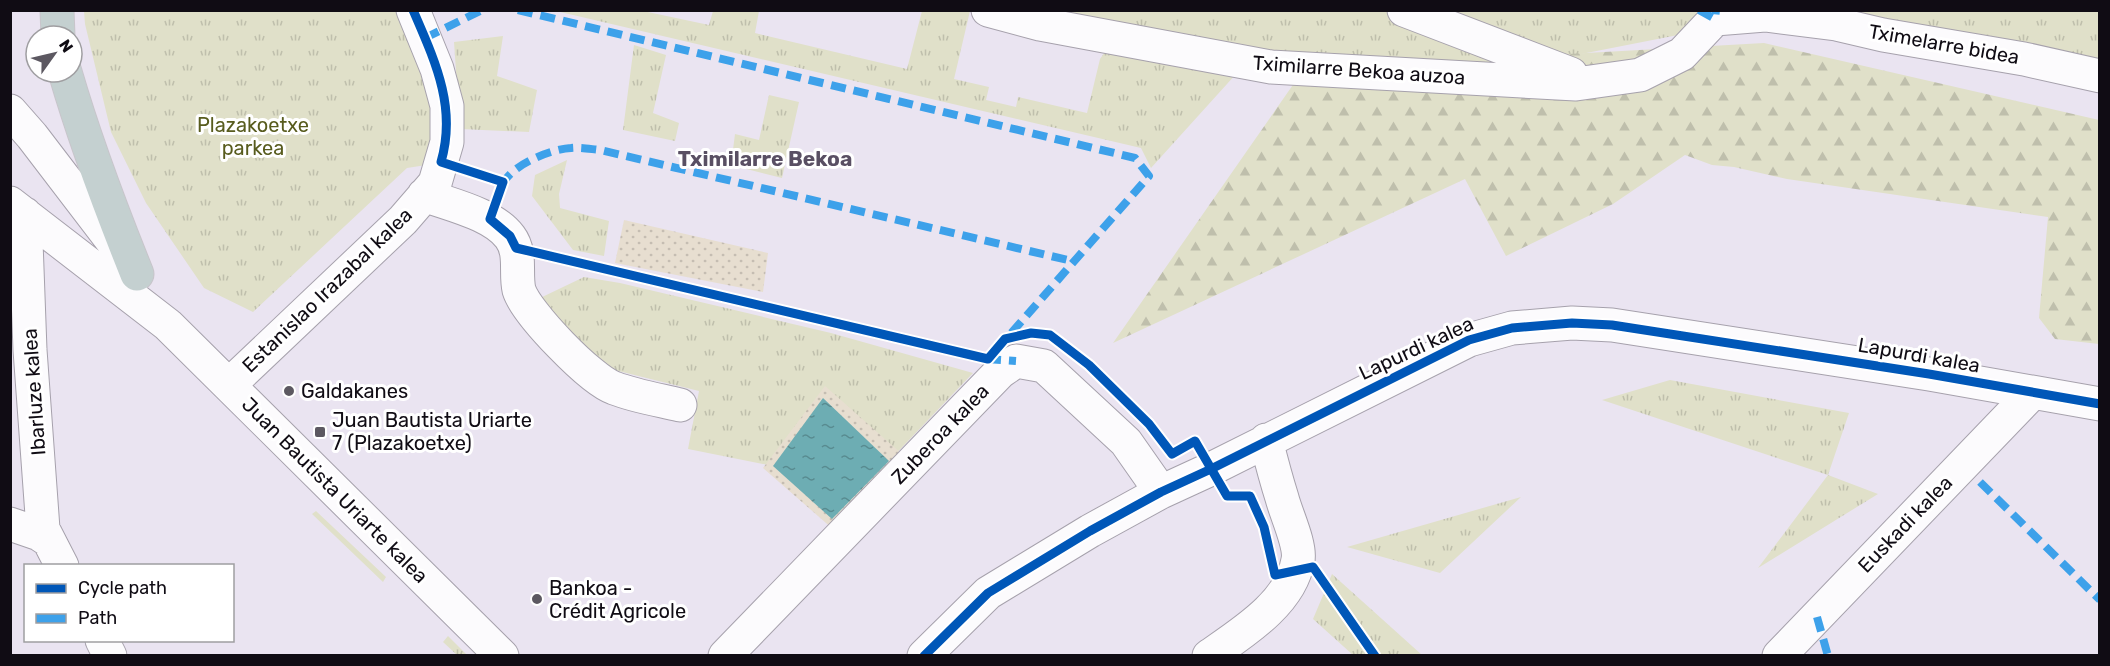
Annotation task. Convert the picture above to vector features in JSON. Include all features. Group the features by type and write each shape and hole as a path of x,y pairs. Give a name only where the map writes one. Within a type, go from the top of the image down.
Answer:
{"highway":[{"path":"68,84 81,130 137,274"}],"street":[{"name":"Tximilarre Bekoa auzoa","path":"988,10 1040,24 1272,67 1576,84 1640,75 1682,54 1710,13"},
{"name":"Tximilarre Bekoa auzoa","path":"1404,10 1591,82"},
{"name":"Tximelarre bidea","path":"1710,13 1836,17 1883,35 2024,59 2100,76"},
{"name":"Estanislao Irazabal kalea","path":"229,384 403,220 435,183 447,142 447,106 437,69 419,24"},
{"path":"10,111 33,136 137,274 168,324"},
{"name":"Estanislao Irazabal kalea","path":"424,195 490,219 510,236 516,248 519,290 531,313 594,376 613,388 680,405"},
{"path":"18,208 168,324"},
{"name":"Ibarluze kalea","path":"18,208 43,529 55,553"},
{"name":"Lapurdi kalea","path":"924,656 988,593 1090,531 1161,492 1469,340 1512,328 1572,323 1624,327 1929,374 2100,404"},
{"name":"Juan Bautista Uriarte kalea","path":"168,324 502,656"},
{"name":"Zuberoa kalea","path":"725,656 1000,372 1016,360 1044,366 1126,442 1161,492"},
{"name":"Euskadi kalea","path":"1779,656 2032,393"},
{"path":"1209,656 1251,627 1288,590 1299,559 1266,440"},
{"path":"10,524 39,534 55,553"},
{"path":"103,642 110,656"}],"green space":[{"name":"Plazakoetxe parkea","path":"84,11 413,11 437,69 433,164 407,168 253,312 204,288 146,203 111,132 85,24"},
{"path":"556,11 643,11 709,25 713,11 759,11 755,33 907,69 922,11 970,11 954,79 989,87 986,100 1016,107 1018,97 1087,113 1100,59 1114,39 988,11 2099,11 2099,88 1745,17 1678,35 1465,77 1246,63 1151,168 1141,148"},
{"path":"503,36 497,76 537,90 529,132 460,129 454,42"},
{"path":"1764,43 2099,120 2099,344 2055,339 2039,318 2048,217 1787,179 1734,167 1712,165 1685,155 1613,204 1506,256 1465,179 1113,343 1304,69"},
{"path":"634,45 666,55 653,113 679,123 675,141 623,130"},
{"path":"769,95 799,102 782,178 731,165 735,134 759,140"},
{"path":"567,160 559,194 560,208 609,221 604,256 573,250 532,196 535,175"},
{"path":"584,277 620,283 831,333 973,373 889,461 773,466 688,449 699,391 594,365 538,299"},
{"path":"1670,380 1849,413 1828,475 1602,400"},
{"path":"1828,475 1878,494 1758,568"},
{"path":"1521,497 1440,573 1347,547"},
{"path":"316,511 386,577 383,582 312,514"},
{"path":"1332,574 1422,655 1353,655 1313,619"},
{"path":"448,636 467,655 457,655 443,642"}],"sand":[{"path":"624,220 768,253 763,292 615,263"},
{"path":"825,386 903,455 834,530 763,468"}],"water":[{"path":"823,398 889,461 832,519 773,466"}],"marked path":[{"path":"425,38 482,10"},
{"path":"518,10 1135,158 1149,176 1006,339"},
{"path":"1699,10 1715,19 1716,10"},
{"path":"502,186 521,165 542,155 571,148 600,150 1072,261"},
{"path":"986,359 1016,361"},
{"path":"1980,482 2100,600"},
{"path":"1817,617 1828,656"}],"cycle path":[{"path":"413,10 436,66 445,103 445,142 441,162 503,182 490,219 510,236 516,248 988,359 1005,339 1031,333 1050,335 1089,365 1149,424 1172,454 1195,441 1227,496 1250,496 1264,527 1275,575 1313,567 1375,656"},
{"path":"924,656 988,593 1090,531 1161,492 1469,340 1512,328 1572,323 1612,325 1929,374 2100,404"}],"place":[{"name":"Galdakanes","path":"289,391"},
{"name":"Juan Bautista Uriarte 7 (Plazakoetxe)","path":"320,432"},
{"name":"Bankoa - Crédit Agricole","path":"537,599"}],"district":[{"name":"Tximilarre Bekoa","path":"765,159"}]}
